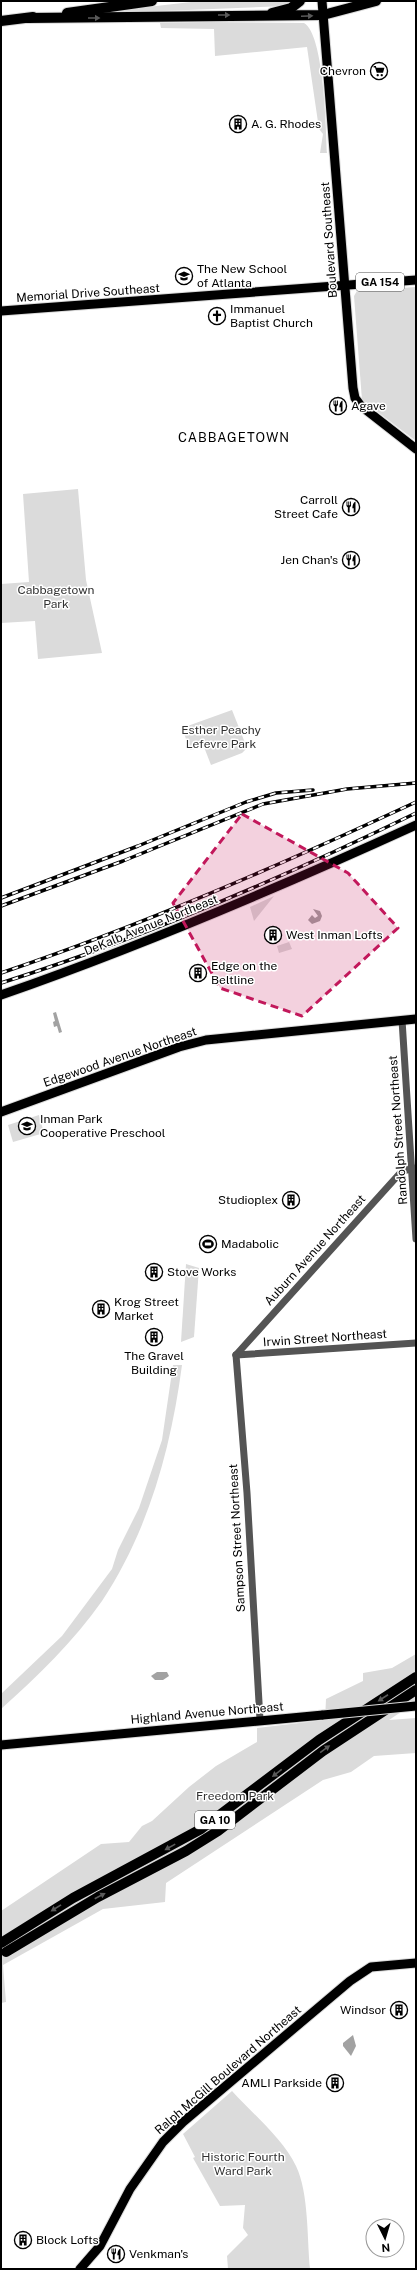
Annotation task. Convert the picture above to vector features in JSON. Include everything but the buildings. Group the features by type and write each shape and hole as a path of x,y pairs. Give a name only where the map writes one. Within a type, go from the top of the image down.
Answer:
{"highway":[{"path":"1,21 152,1"},
{"path":"264,15 291,8 300,1"},
{"path":"27,18 264,15 285,17 323,15 376,1"},
{"name":"GA 10","path":"1,1943 73,1898 201,1829 319,1740 416,1677"},
{"name":"GA 10","path":"6,1952 98,1897 180,1854 218,1831 323,1751 416,1690"}],"main road":[{"name":"Boulevard Southeast","path":"322,1 350,371 355,398 362,407 416,448"},
{"name":"Memorial Drive Southeast","path":"1,311 233,295 416,280"},
{"name":"DeKalb Avenue Northeast","path":"1,995 60,975 180,927 416,825"},
{"name":"Edgewood Avenue Northeast","path":"1,1112 179,1047 230,1036 416,1018"},
{"name":"Highland Avenue Northeast","path":"1,1745 416,1706"},
{"name":"Ralph McGill Boulevard Northeast","path":"80,2269 100,2246 130,2189 163,2142 183,2122 344,1986 371,1967 416,1963"}],"street":[{"name":"Randolph Street Northeast","path":"402,1020 414,1168 416,1239"},
{"name":"Auburn Avenue Northeast","path":"236,1355 402,1171 414,1168"},
{"name":"Irwin Street Northeast","path":"236,1355 416,1343"},
{"name":"Sampson Street Northeast","path":"236,1355 247,1493 260,1720"}],"highlighted area":[{"path":"242,814 348,873 398,928 302,1016 220,988 173,903"}],"green space":[{"path":"200,1 294,1 286,6 113,13 112,11"},
{"path":"160,23 304,23 311,31 320,62 325,104 327,153 320,153 323,134 319,129 307,47 215,56 214,29 161,28"},
{"path":"416,287 416,441 362,400 354,296 357,291"},
{"name":"Cabbagetown Park","path":"78,489 86,580 102,653 38,659 35,621 1,623 1,584 29,582 23,494"},
{"name":"Esther Peachy Lefevre Park","path":"232,710 247,748 242,753 211,765 204,747 190,750 182,728"},
{"path":"274,896 254,921 250,907"},
{"path":"289,942 292,949 279,953 277,946"},
{"path":"39,1115 44,1133 13,1142 8,1125"},
{"path":"186,1264 199,1268 194,1337 181,1342"},
{"path":"173,1365 182,1365 171,1427 156,1488 133,1546 102,1601 91,1616 41,1671 1,1709 1,1694 62,1636 112,1569 118,1550 139,1508 162,1440"},
{"name":"Freedom Park","path":"416,1654 416,1702 389,1720 416,1718 416,1753 374,1756 351,1772 323,1780 166,1883 165,1902 103,1909 3,1965 6,2002 1,2003 1,1911 101,1844 129,1842 142,1826 152,1821 189,1787 216,1766 257,1742 257,1728 325,1720 326,1699 363,1681 363,1673 392,1668"},
{"name":"Historic Fourth Ward Park","path":"232,2091 275,2136 296,2166 303,2189 307,2216 310,2269 228,2269 227,2256 248,2235 243,2228 245,2205 220,2206 193,2158 195,2157 183,2134"}],"shaded area":[{"path":"313,909 320,911 322,916 320,921 312,924 308,920 312,915 315,918 318,916"},
{"path":"56,1012 62,1032 59,1033 57,1026 54,1027 53,1022 55,1021 53,1013"},
{"path":"157,1672 167,1672 169,1676 163,1680 155,1680 151,1676"},
{"path":"353,2035 356,2046 351,2056 343,2046 343,2043"}],"railway":[{"path":"1,906 123,861 263,804 347,789 416,783"},
{"path":"1,898 138,846 246,802 276,793 313,790"},
{"path":"1,973 107,935 211,893 314,849 416,802"},
{"path":"1,983 107,947 212,906 315,861 416,813"}],"place":[{"name":"Chevron","path":"379,71"},
{"name":"A. G. Rhodes","path":"238,124"},
{"name":"The New School of Atlanta","path":"184,276"},
{"name":"Immanuel Baptist Church","path":"217,316"},
{"name":"Agave","path":"338,406"},
{"name":"Carroll Street Cafe","path":"351,507"},
{"name":"Jen Chan's","path":"351,560"},
{"name":"West Inman Lofts","path":"273,935"},
{"name":"Edge on the Beltline","path":"198,973"},
{"name":"Inman Park Cooperative Preschool","path":"27,1126"},
{"name":"Studioplex","path":"291,1200"},
{"name":"Madabolic","path":"208,1244"},
{"name":"Stove Works","path":"154,1272"},
{"name":"Krog Street Market","path":"101,1309"},
{"name":"The Gravel Building","path":"154,1337"},
{"name":"Windsor","path":"399,2010"},
{"name":"AMLI Parkside","path":"335,2083"},
{"name":"Block Lofts","path":"23,2240"},
{"name":"Venkman's","path":"116,2254"}],"district":[{"name":"CABBAGETOWN","path":"234,437"}]}
